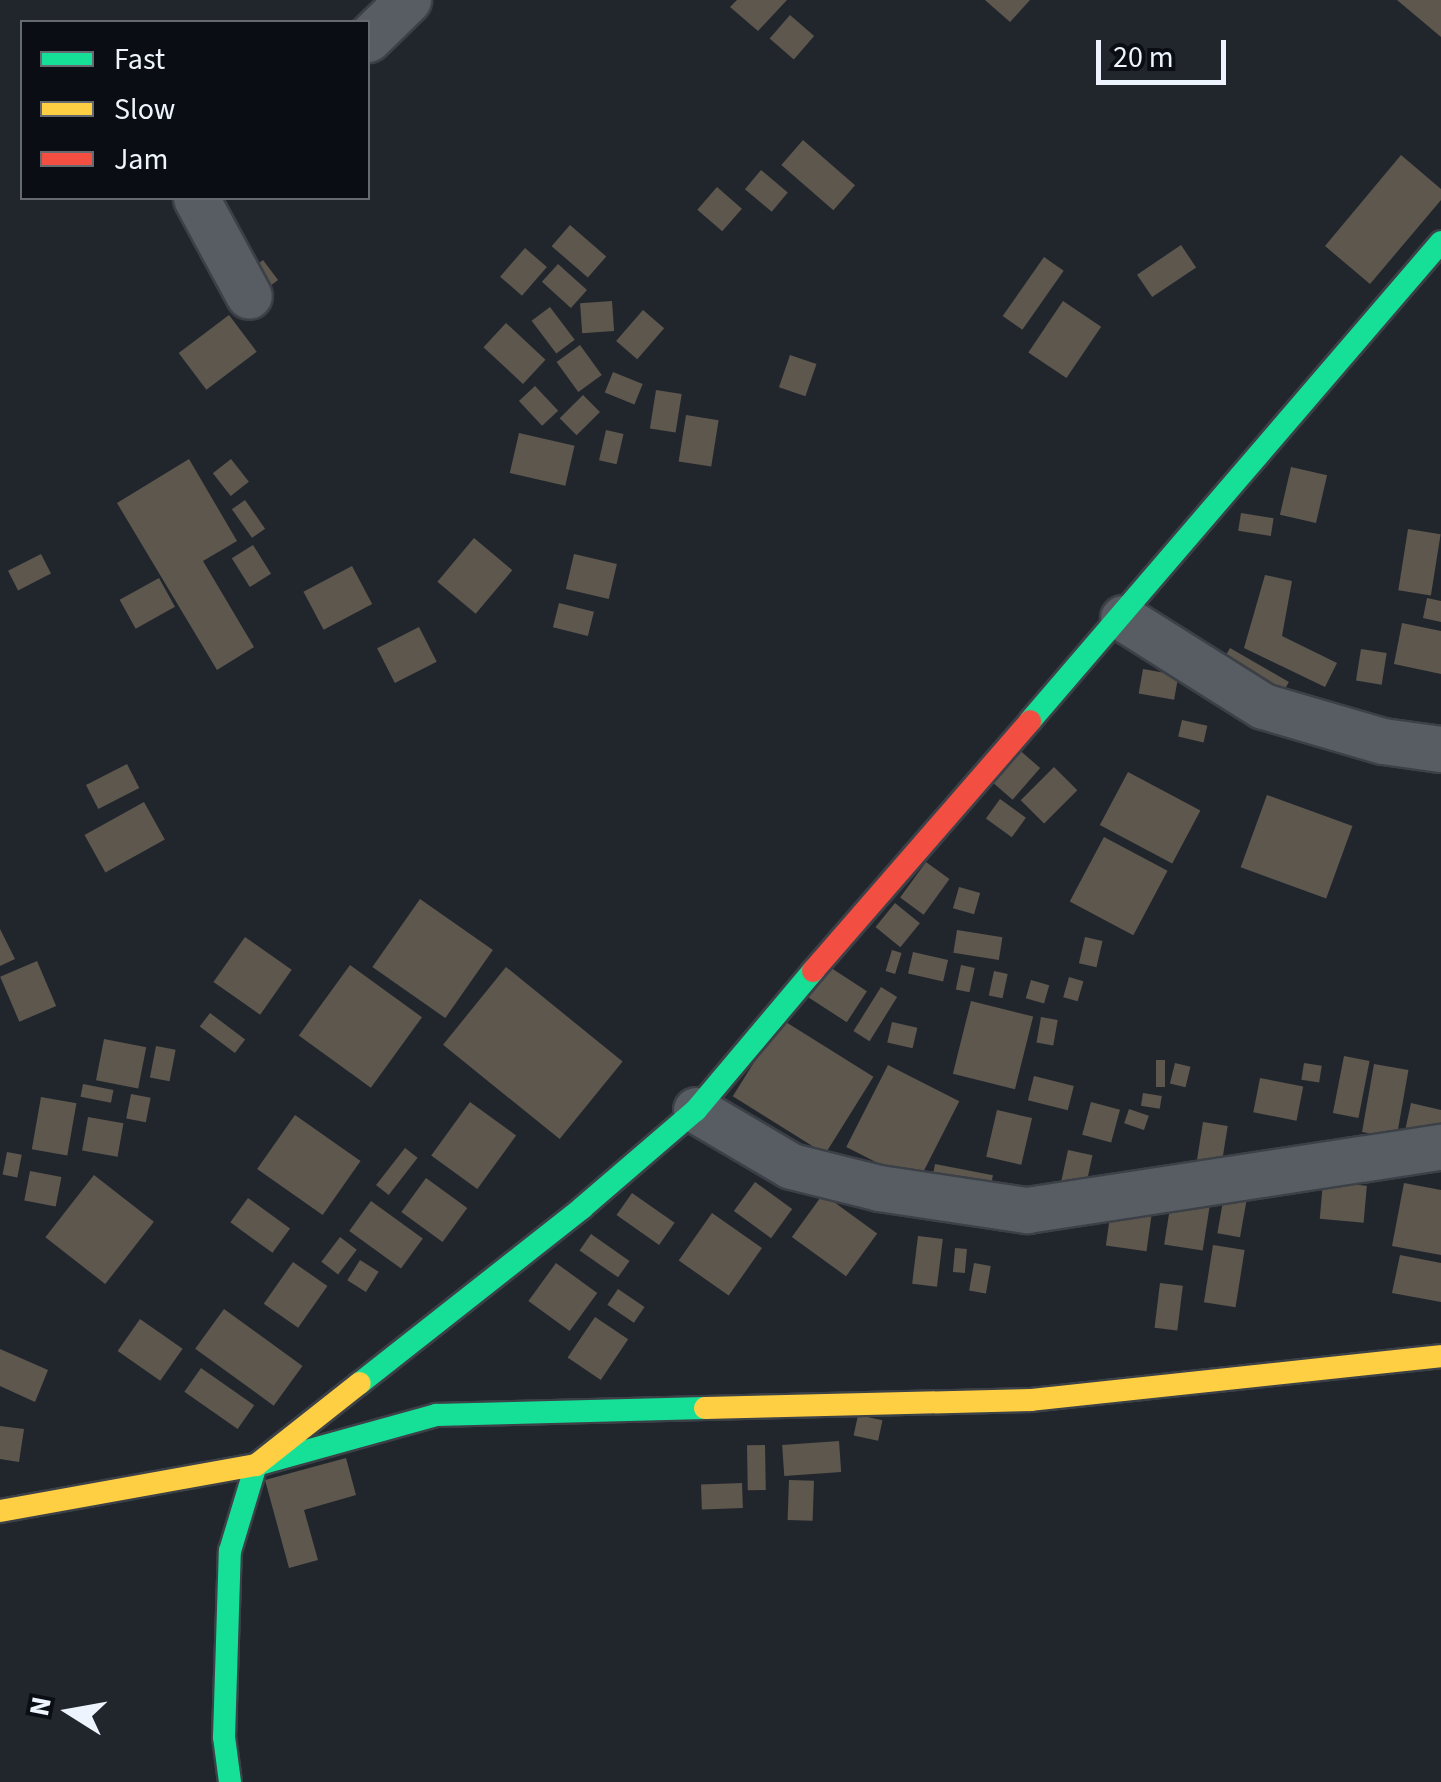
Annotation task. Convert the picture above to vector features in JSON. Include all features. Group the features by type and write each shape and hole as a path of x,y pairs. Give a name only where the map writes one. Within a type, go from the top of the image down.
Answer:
{"street":[{"path":"370,38 408,0"},
{"path":"197,200 249,296"},
{"path":"230,1782 224,1737 230,1551 256,1465 582,1208 696,1110 917,847 1123,618 1441,242"},
{"path":"1123,618 1263,706 1382,741 1441,749"},
{"path":"696,1110 792,1166 879,1188 1027,1210 1441,1147"},
{"path":"0,1511 256,1465 436,1415 1032,1400 1441,1356"}],"building":[{"path":"737,0 787,0 758,31 730,7"},
{"path":"985,0 1030,0 1010,22"},
{"path":"1397,0 1441,0 1441,37"},
{"path":"790,15 814,36 794,59 770,38"},
{"path":"803,140 855,185 833,210 781,165"},
{"path":"1401,155 1441,189 1441,200 1370,284 1325,246"},
{"path":"761,170 788,192 772,212 745,189"},
{"path":"717,187 742,209 722,231 697,210"},
{"path":"570,225 606,256 588,278 552,246"},
{"path":"1181,245 1196,267 1152,297 1137,275"},
{"path":"525,248 547,267 522,296 500,277"},
{"path":"1044,257 1064,271 1022,330 1003,316"},
{"path":"263,260 278,280 241,308 225,288"},
{"path":"558,264 587,290 571,308 542,282"},
{"path":"612,301 614,331 582,333 580,303"},
{"path":"1063,301 1101,327 1066,378 1028,352"},
{"path":"550,307 575,340 556,354 532,321"},
{"path":"643,310 664,328 637,359 616,341"},
{"path":"229,315 257,352 206,390 179,353"},
{"path":"506,323 545,360 523,384 483,347"},
{"path":"580,345 602,375 578,392 557,362"},
{"path":"790,355 816,364 805,396 779,387"},
{"path":"613,372 643,384 634,404 605,392"},
{"path":"535,386 558,411 542,426 519,401"},
{"path":"656,390 682,394 676,433 650,429"},
{"path":"583,395 600,412 577,435 560,418"},
{"path":"686,415 719,420 711,467 679,461"},
{"path":"606,430 624,434 617,464 599,460"},
{"path":"519,433 575,446 565,486 510,473"},
{"path":"189,459 237,541 203,561 254,647 217,670 117,503"},
{"path":"231,459 249,482 231,496 213,473"},
{"path":"1291,467 1327,475 1316,523 1280,515"},
{"path":"245,500 265,529 252,538 232,509"},
{"path":"1241,513 1274,518 1271,536 1238,531"},
{"path":"1408,529 1441,534 1431,595 1398,590"},
{"path":"474,538 512,570 476,614 437,582"},
{"path":"253,545 271,574 250,587 232,558"},
{"path":"41,554 51,574 18,590 8,571"},
{"path":"574,554 617,564 609,599 566,589"},
{"path":"352,566 372,604 324,630 303,592"},
{"path":"1265,575 1292,581 1282,636 1337,663 1325,687 1244,648"},
{"path":"159,578 175,607 136,629 120,600"},
{"path":"1427,598 1441,601 1441,622 1423,618"},
{"path":"559,603 594,612 588,636 553,627"},
{"path":"1402,623 1441,631 1441,674 1394,664"},
{"path":"419,627 437,662 395,683 377,648"},
{"path":"1230,648 1289,682 1278,700 1220,666"},
{"path":"1361,649 1387,653 1382,685 1356,681"},
{"path":"1143,669 1178,675 1174,700 1139,694"},
{"path":"1182,720 1207,726 1204,742 1178,737"},
{"path":"1016,747 1040,768 1013,800 988,779"},
{"path":"127,764 139,788 98,809 86,785"},
{"path":"1054,767 1077,790 1044,824 1021,800"},
{"path":"1128,772 1200,810 1172,863 1100,825"},
{"path":"1267,795 1353,826 1326,898 1241,867"},
{"path":"1000,799 1026,818 1012,837 986,818"},
{"path":"144,802 165,840 105,873 85,835"},
{"path":"1104,837 1168,871 1133,935 1070,901"},
{"path":"926,862 949,879 924,915 900,898"},
{"path":"959,887 980,893 974,914 953,908"},
{"path":"420,899 493,950 445,1018 372,967"},
{"path":"895,903 920,923 900,947 875,927"},
{"path":"0,929 15,959 0,966"},
{"path":"957,930 1002,937 999,960 953,953"},
{"path":"245,937 292,970 260,1015 213,982"},
{"path":"1085,937 1103,941 1096,967 1079,963"},
{"path":"892,950 902,953 895,974 886,971"},
{"path":"913,952 948,960 943,982 908,973"},
{"path":"37,961 56,1006 19,1022 0,977"},
{"path":"825,964 867,991 847,1022 805,995"},
{"path":"350,965 422,1017 371,1088 299,1035"},
{"path":"961,965 975,968 969,992 956,989"},
{"path":"506,967 623,1061 560,1139 443,1045"},
{"path":"994,971 1008,974 1002,998 989,995"},
{"path":"1069,977 1083,981 1078,1001 1063,997"},
{"path":"1031,980 1049,985 1044,1004 1026,998"},
{"path":"881,987 897,997 870,1041 853,1031"},
{"path":"971,1001 1033,1016 1015,1089 953,1074"},
{"path":"210,1013 245,1039 235,1053 200,1027"},
{"path":"1041,1017 1058,1020 1053,1046 1036,1043"},
{"path":"781,1019 873,1077 825,1154 733,1096"},
{"path":"892,1022 917,1028 913,1048 887,1042"},
{"path":"104,1039 146,1047 138,1088 96,1080"},
{"path":"156,1046 176,1050 170,1081 150,1077"},
{"path":"1344,1056 1370,1061 1358,1118 1333,1113"},
{"path":"1156,1060 1165,1060 1165,1087 1156,1087"},
{"path":"1175,1063 1191,1067 1185,1087 1170,1083"},
{"path":"1304,1063 1322,1066 1319,1083 1301,1080"},
{"path":"1374,1064 1408,1070 1396,1138 1362,1132"},
{"path":"888,1065 959,1101 918,1183 846,1147"},
{"path":"1034,1076 1074,1086 1068,1110 1028,1100"},
{"path":"1260,1078 1303,1086 1297,1121 1253,1112"},
{"path":"83,1084 113,1090 111,1103 81,1097"},
{"path":"1143,1093 1162,1096 1160,1109 1141,1106"},
{"path":"131,1094 151,1098 146,1122 126,1119"},
{"path":"41,1097 76,1103 67,1155 32,1149"},
{"path":"470,1102 516,1136 477,1189 431,1155"},
{"path":"1091,1102 1120,1110 1111,1143 1082,1135"},
{"path":"1411,1103 1441,1110 1441,1139 1405,1131"},
{"path":"1129,1109 1149,1116 1144,1130 1124,1123"},
{"path":"997,1110 1032,1118 1021,1165 986,1157"},
{"path":"295,1115 361,1161 323,1215 257,1169"},
{"path":"88,1117 123,1123 118,1157 82,1150"},
{"path":"1203,1122 1228,1126 1219,1178 1195,1174"},
{"path":"405,1148 418,1158 389,1195 376,1185"},
{"path":"1068,1150 1092,1155 1084,1197 1059,1192"},
{"path":"7,1152 22,1155 17,1177 3,1175"},
{"path":"935,1164 993,1175 989,1196 931,1185"},
{"path":"30,1171 61,1177 56,1207 24,1200"},
{"path":"94,1175 154,1222 105,1284 45,1237"},
{"path":"426,1178 467,1208 443,1242 401,1212"},
{"path":"755,1182 792,1209 771,1238 734,1211"},
{"path":"1323,1182 1367,1186 1364,1223 1320,1219"},
{"path":"1404,1183 1441,1190 1441,1255 1392,1246"},
{"path":"1225,1190 1248,1194 1240,1237 1217,1233"},
{"path":"632,1193 675,1223 659,1245 617,1215"},
{"path":"823,1194 877,1233 846,1276 792,1237"},
{"path":"1172,1195 1211,1201 1203,1250 1164,1244"},
{"path":"248,1198 290,1229 272,1253 230,1222"},
{"path":"371,1201 423,1239 401,1269 349,1231"},
{"path":"1112,1202 1153,1208 1146,1251 1106,1246"},
{"path":"712,1213 762,1248 729,1295 679,1261"},
{"path":"591,1234 630,1261 618,1277 580,1250"},
{"path":"918,1236 943,1239 937,1287 912,1284"},
{"path":"340,1237 357,1250 338,1274 321,1262"},
{"path":"1213,1245 1245,1250 1236,1307 1204,1302"},
{"path":"955,1248 967,1249 965,1273 953,1272"},
{"path":"1400,1255 1441,1263 1441,1302 1392,1293"},
{"path":"360,1260 379,1272 366,1292 347,1280"},
{"path":"293,1262 327,1286 298,1328 264,1304"},
{"path":"556,1263 597,1293 570,1331 528,1301"},
{"path":"974,1263 991,1266 986,1294 969,1291"},
{"path":"1160,1283 1183,1286 1177,1330 1155,1328"},
{"path":"618,1289 645,1307 634,1323 607,1305"},
{"path":"224,1309 302,1366 274,1406 195,1349"},
{"path":"595,1317 628,1339 601,1380 568,1358"},
{"path":"140,1319 183,1349 160,1381 118,1351"},
{"path":"0,1349 48,1370 35,1402 0,1386"},
{"path":"201,1368 254,1405 238,1429 184,1392"},
{"path":"858,1415 882,1420 878,1441 854,1436"},
{"path":"0,1426 24,1429 19,1462 0,1459"},
{"path":"839,1441 841,1472 784,1476 782,1445"},
{"path":"747,1445 765,1445 766,1490 748,1490"},
{"path":"346,1458 356,1495 304,1510 318,1560 289,1568 265,1480"},
{"path":"789,1480 814,1481 813,1521 788,1520"},
{"path":"742,1483 743,1508 702,1509 701,1484"}],"traffic: fast":[{"path":"1030,721 1441,242"},
{"path":"360,1383 582,1208 696,1110 813,971"},
{"path":"230,1782 224,1737 230,1551 256,1465 436,1415 705,1408"}],"traffic: slow":[{"path":"705,1408 1031,1400 1441,1356"},
{"path":"0,1511 256,1465 360,1383"}],"traffic: jam":[{"path":"813,971 1030,721"}]}
